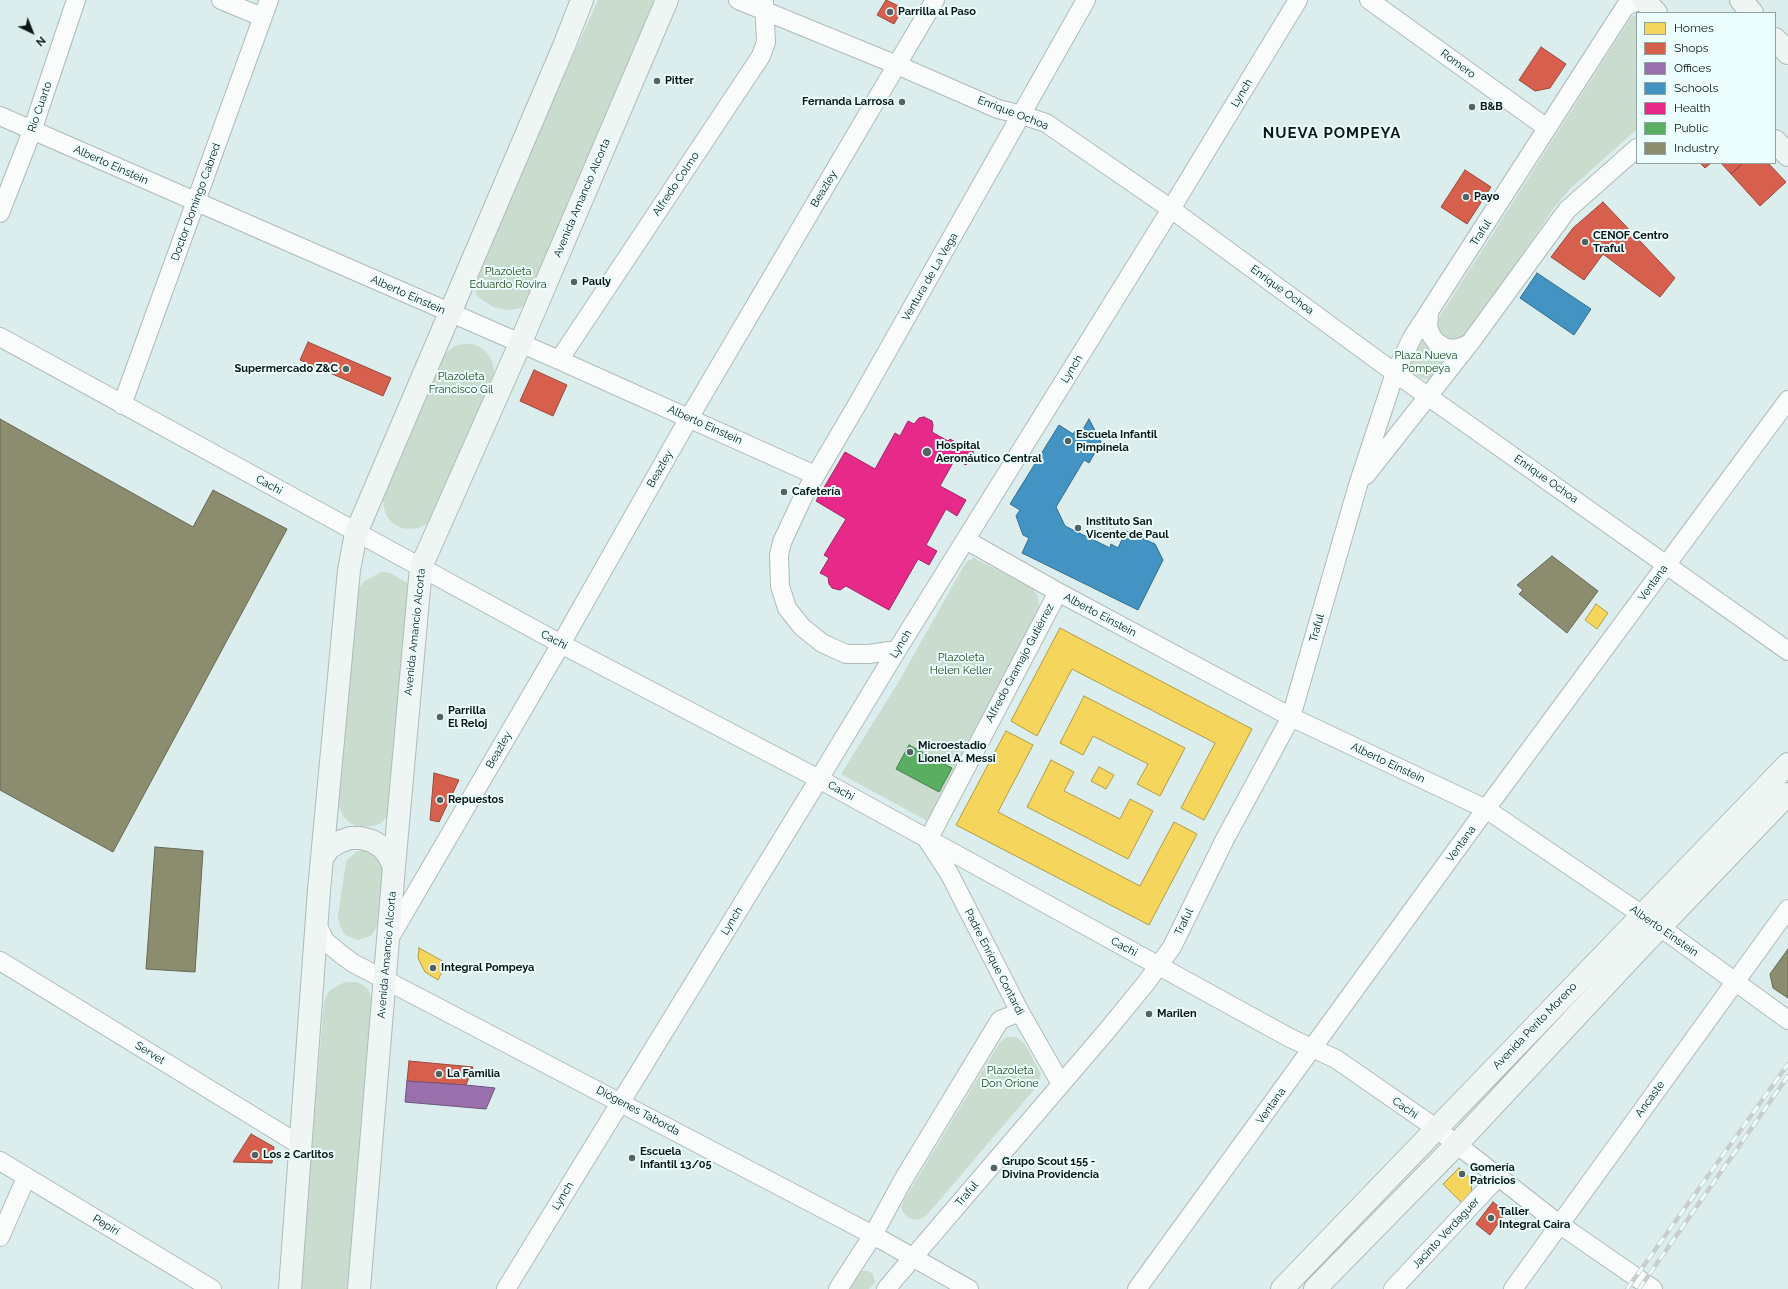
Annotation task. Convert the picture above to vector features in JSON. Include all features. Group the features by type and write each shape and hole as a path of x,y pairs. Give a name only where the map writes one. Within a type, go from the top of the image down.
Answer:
{"main road":[{"path":"290,1289 316,924 349,570 356,533 564,46 582,0"},
{"name":"Avenida Amancio Alcorta","path":"359,1289 420,567 520,344 667,0"},
{"path":"1644,0 1655,12"},
{"path":"1741,0 1751,12"},
{"path":"1776,40 1788,53"},
{"path":"1776,142 1788,155"},
{"name":"Avenida Perito Moreno","path":"1282,1289 1788,764"},
{"name":"Avenida Perito Moreno","path":"1315,1289 1457,1144 1788,794"},
{"path":"322,858 329,848 338,842 350,838 361,838 372,841 382,847 389,856 394,867"}],"street":[{"name":"Río Cuarto","path":"0,213 32,131 76,0"},
{"path":"221,0 262,17"},
{"name":"Doctor Domingo Cabred","path":"122,405 269,0"},
{"name":"Enrique Ochoa","path":"738,0 763,5 998,109 1046,123 1171,209 1394,373 1667,564 1788,651"},
{"name":"Beazley","path":"388,939 561,644 689,418 935,0"},
{"name":"Ventura de La Vega","path":"897,650 868,654 846,654 822,643 802,627 787,608 780,586 779,555 787,530 815,475 858,403 1086,0"},
{"name":"Lynch","path":"506,1289 897,650 1171,209 1298,0"},
{"name":"Romero","path":"1369,0 1548,128"},
{"name":"Traful","path":"886,1289 1105,1033 1172,947 1225,839 1291,717 1358,485 1394,373 1412,338 1625,7 1638,0"},
{"path":"1733,0 1736,12"},
{"name":"Alfredo Colmo","path":"559,360 760,56 766,42 766,26 763,5"},
{"name":"Alberto Einstein","path":"0,116 559,360 815,475"},
{"name":"Traful","path":"1358,485 1470,343 1567,210 1636,149"},
{"path":"1429,313 1427,322 1429,331 1433,339 1440,345 1448,348 1457,348 1470,343"},
{"name":"Cachi","path":"0,337 561,644 819,779 1290,1038 1336,1059 1437,1129 1559,1224 1653,1289"},
{"name":"Ventana","path":"1137,1289 1486,809 1788,400"},
{"name":"Alberto Einstein","path":"966,540 1058,592 1291,717 1486,809 1660,928 1788,1020"},
{"name":"Alfredo Gramajo Gutiérrez","path":"928,840 1058,592"},
{"name":"Padre Enrique Contardi","path":"928,840 949,873 1020,1012 1061,1084"},
{"name":"Ancaste","path":"1513,1289 1788,909"},
{"name":"Diógenes Taborda","path":"316,924 325,941 342,956 873,1235 969,1289"},
{"name":"Servet","path":"0,961 300,1145"},
{"path":"838,1289 873,1235 903,1180 1000,1020 1020,1012"},
{"name":"Pepirí","path":"0,1161 212,1289"},
{"name":"Jacinto Verdaguer","path":"1393,1289 1499,1176"},
{"path":"0,1237 26,1178"}],"green space":[{"name":"Plazoleta Eduardo Rovira","path":"598,0 653,0 654,7 531,300 524,306 517,309 508,310 493,307 477,296 474,284 478,270"},
{"name":"Plaza Nueva Pompeya","path":"1636,14 1636,130 1571,188 1556,205 1465,338 1454,343 1443,340 1436,331 1437,321 1630,19"},
{"name":"Plaza Nueva Pompeya","path":"1424,339 1451,355 1430,380 1419,377 1412,372 1410,360"},
{"name":"Plazoleta Francisco Gil","path":"473,344 482,348 488,354 493,363 494,372 492,380 432,519 418,528 402,528 394,524 388,518 384,509 383,500 386,490 441,360 447,352 455,346"},
{"name":"Plazoleta Helen Keller","path":"974,558 1033,588 1038,597 1039,606 1033,622 929,822 841,774 898,683 966,562"},
{"path":"381,572 390,573 406,582 410,588 391,810 381,823 365,827 356,826 343,816 339,807 338,798 357,594 359,587 365,581"},
{"path":"362,850 375,853 383,862 384,875 378,925 371,936 358,940 345,935 339,924 338,917 346,861 356,852"},
{"path":"345,982 357,982 363,985 368,989 373,1000 351,1289 300,1289 324,1001 330,990"},
{"name":"Plazoleta Don Orione","path":"1007,1037 1016,1037 1025,1044 1041,1074 1037,1086 926,1216 918,1220 908,1218 901,1207 904,1200 1000,1042"},
{"path":"860,1271 868,1271 873,1274 875,1282 869,1289 849,1289"}],"building: Homes":[{"path":"1596,604 1608,613 1597,629 1585,620"},
{"path":"1060,628 1252,729 1204,820 1181,808 1215,743 1072,669 1037,736 1011,721"},
{"path":"1084,696 1185,748 1160,796 1137,784 1148,764 1093,736 1083,755 1060,743"},
{"path":"1006,731 1033,745 998,812 1140,886 1174,822 1197,834 1149,925 956,825"},
{"path":"1051,760 1074,772 1064,791 1120,819 1130,799 1153,811 1128,859 1027,807"},
{"path":"1099,767 1114,775 1106,789 1091,781"},
{"name":"Integral Pompeya","path":"419,948 446,963 438,980 425,972 418,958"},
{"path":"1459,1168 1472,1180 1471,1196 1463,1204 1443,1184"}],"building: Shops":[{"name":"Parrilla al Paso","path":"886,0 903,8 894,24 877,15"},
{"path":"1541,47 1566,64 1550,88 1535,91 1519,80"},
{"path":"1701,164 1710,164 1705,168"},
{"path":"1722,164 1742,164 1731,174"},
{"path":"1742,164 1769,164 1786,182 1760,206 1731,174"},
{"name":"Payo","path":"1465,170 1491,187 1467,224 1441,207"},
{"path":"1603,202 1675,278 1660,297 1603,254 1584,280 1551,257 1573,228"},
{"name":"Supermercado Z&C","path":"308,342 391,378 383,396 300,360"},
{"path":"534,370 567,385 553,416 520,401"},
{"name":"Repuestos","path":"434,773 459,780 439,822 430,820"},
{"name":"La Familia","path":"409,1061 473,1067 466,1085 407,1081"},
{"name":"Los 2 Carlitos","path":"251,1134 274,1147 272,1163 233,1162"},
{"name":"Taller Integral Caira","path":"1493,1202 1506,1212 1490,1235 1476,1224"}],"building: Offices":[{"path":"407,1081 495,1088 486,1109 405,1102"}],"building: Schools":[{"path":"1537,273 1591,309 1574,335 1520,298"},
{"path":"1089,419 1101,442 1089,463 1084,460 1056,507 1065,526 1110,548 1111,544 1118,548 1126,531 1155,544 1163,560 1138,610 1022,553 1029,538 1023,535 1016,516 1020,510 1010,504 1059,425 1073,434 1075,431 1080,434"}],"building: Health":[{"path":"924,417 932,421 932,432 948,441 950,439 974,452 966,465 955,459 940,486 966,500 957,516 946,509 926,545 937,551 929,565 918,559 889,610 846,586 840,590 832,588 829,584 828,577 820,573 829,558 824,555 846,519 816,501 845,452 875,469 895,433 900,436 908,421 914,424 919,418"}],"building: Public":[{"path":"909,745 952,768 939,792 896,769"}],"building: Industry":[{"path":"0,419 193,527 213,490 287,529 113,852 0,790"},
{"path":"1552,556 1598,591 1567,633 1519,594 1523,590 1517,585"},
{"path":"155,847 203,851 195,972 146,969"},
{"path":"1788,949 1788,998 1773,988 1770,974"}],"railway":[{"path":"1627,1289 1788,1064"},
{"path":"1639,1289 1788,1076"}],"place":[{"name":"Parrilla al Paso","path":"890,12"},
{"name":"Pitter","path":"657,81"},
{"name":"Fernanda Larrosa","path":"902,102"},
{"name":"B&B","path":"1472,107"},
{"name":"Payo","path":"1466,197"},
{"name":"CENOF Centro Traful","path":"1585,242"},
{"name":"Pauly","path":"574,282"},
{"name":"Supermercado Z&C","path":"346,369"},
{"name":"Escuela Infantil Pimpinela","path":"1068,441"},
{"name":"Hospital Aeronáutico Central","path":"927,452"},
{"name":"Cafetería","path":"784,492"},
{"name":"Instituto San Vicente de Paul","path":"1078,528"},
{"name":"Parrilla El Reloj","path":"440,717"},
{"name":"Microestadio Lionel A. Messi","path":"910,752"},
{"name":"Repuestos","path":"440,800"},
{"name":"Integral Pompeya","path":"433,968"},
{"name":"Marilen","path":"1149,1014"},
{"name":"La Familia","path":"439,1074"},
{"name":"Los 2 Carlitos","path":"255,1155"},
{"name":"Escuela Infantil 13/05","path":"632,1158"},
{"name":"Grupo Scout 155 - Divina Providencia","path":"994,1168"},
{"name":"Gomería Patricios","path":"1462,1174"},
{"name":"Taller Integral Caira","path":"1491,1218"}],"district":[{"name":"NUEVA POMPEYA","path":"1332,133"}]}
